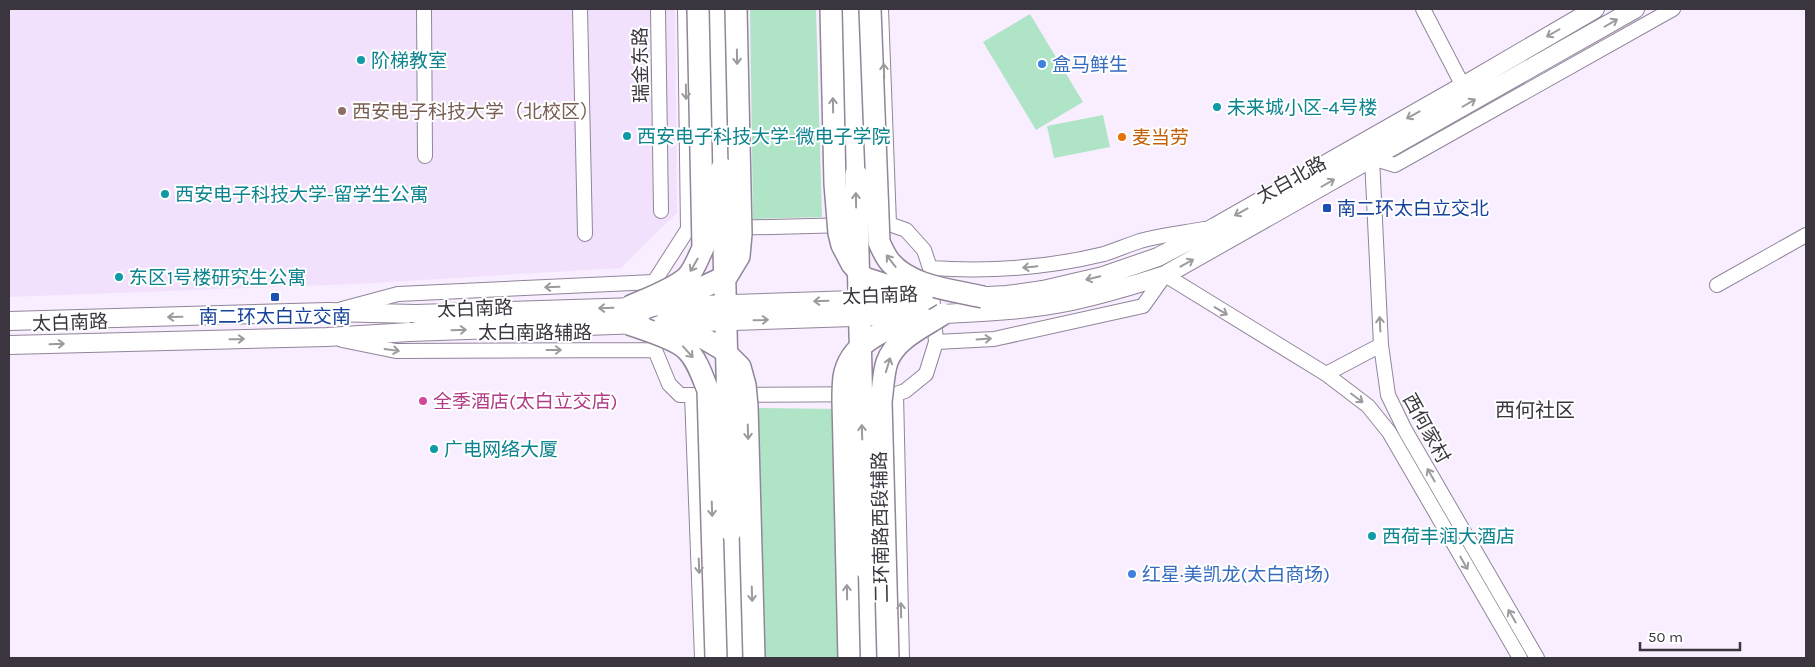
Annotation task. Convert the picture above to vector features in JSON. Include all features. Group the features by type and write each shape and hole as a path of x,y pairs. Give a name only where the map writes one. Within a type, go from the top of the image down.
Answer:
{"highway":[{"path":"634,313 687,276 694,268 703,248 698,9"},
{"path":"718,9 735,658"},
{"path":"634,313 699,290 727,276 740,256 741,224 736,9"},
{"path":"831,9 835,184 838,232 842,245 852,264 864,278 931,306"},
{"path":"849,9 856,174 869,658"},
{"path":"870,9 879,242 890,262 902,274 918,282 983,297"},
{"path":"849,658 844,376 852,356 863,344 931,306"},
{"path":"888,658 881,401 888,361 931,306"},
{"path":"634,313 665,338 686,348 696,362 708,390 716,658"},
{"path":"665,323 692,332 722,348 740,367 745,384 747,406 751,654"},
{"path":"848,622 864,658"}],"main road":[{"name":"太白北路","path":"931,306 983,297 1043,290 1102,276 1158,257 1463,86 1595,9"},
{"name":"太白北路","path":"931,306 996,311 1071,301 1165,275 1635,9"},
{"name":"太白南路","path":"9,321 328,312 416,314 634,313 931,306"},
{"name":"太白南路","path":"9,345 327,337 634,313 665,323 931,306"}],"street":[{"path":"424,9 425,156"},
{"path":"580,9 586,234"},
{"name":"瑞金东路","path":"658,9 661,211"},
{"path":"684,9 688,229 654,282 654,350 669,384 680,394 692,395 896,394 905,391 926,374 936,342 930,268 924,250 906,230 889,224 688,229"},
{"path":"881,9 889,224"},
{"path":"1423,9 1463,86"},
{"path":"1372,158 1395,165 1673,9"},
{"name":"西何家村","path":"1372,158 1380,345 1388,395 1405,430 1536,658"},
{"path":"930,268 1000,270 1039,266 1105,253 1141,241 1214,227"},
{"path":"1717,286 1806,235"},
{"path":"936,342 994,339 1143,306 1165,275"},
{"name":"西何家村","path":"1165,275 1326,374 1368,406 1389,432 1520,658"},
{"path":"328,312 398,294 654,282"},
{"name":"太白南路辅路","path":"327,337 396,351 654,350"},
{"path":"1326,374 1380,345"},
{"name":"二环南路西段辅路","path":"896,394 902,658"},
{"path":"692,395 702,658"}],"shaded area":[{"name":"西安电子科技大学（北校区）","path":"9,9 675,9 677,213 621,268 356,284 9,297"}],"green space":[{"path":"750,9 816,9 822,217 753,219"},
{"path":"1030,14 1083,102 1036,130 983,42"},
{"path":"1103,115 1110,147 1054,158 1047,126"},
{"path":"757,408 837,409 841,658 764,658"}],"place":[{"name":"阶梯教室","path":"361,60"},
{"name":"盒马鲜生","path":"1042,64"},
{"name":"未来城小区-4号楼","path":"1217,107"},
{"name":"西安电子科技大学（北校区）","path":"342,111"},
{"name":"西安电子科技大学-微电子学院","path":"627,136"},
{"name":"麦当劳","path":"1122,137"},
{"name":"西安电子科技大学-留学生公寓","path":"165,194"},
{"name":"南二环太白立交北","path":"1327,208"},
{"name":"东区1号楼研究生公寓","path":"119,277"},
{"name":"南二环太白立交南","path":"275,297"},
{"name":"全季酒店(太白立交店)","path":"423,401"},
{"name":"广电网络大厦","path":"434,449"},
{"name":"西荷丰润大酒店","path":"1372,536"},
{"name":"红星·美凯龙(太白商场)","path":"1132,574"}],"district":[{"name":"西何社区","path":"1535,410"}]}
